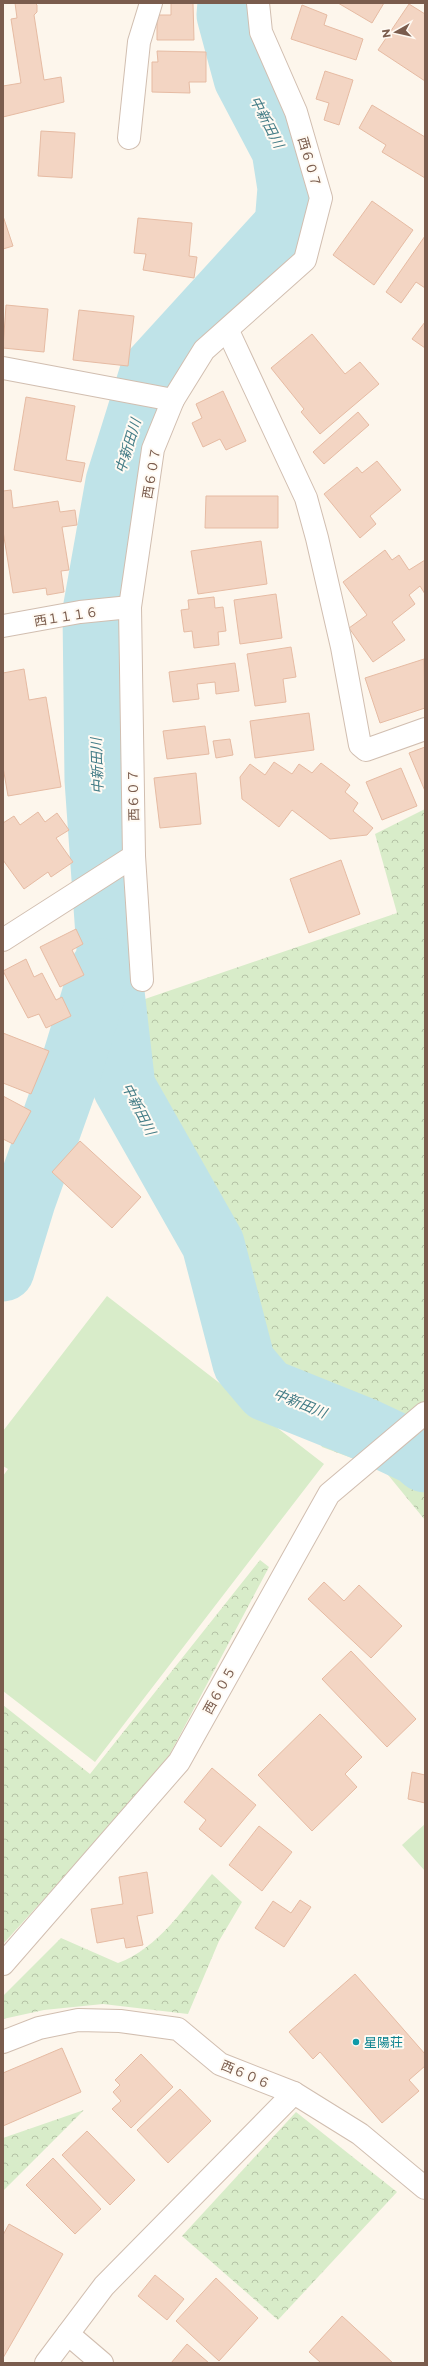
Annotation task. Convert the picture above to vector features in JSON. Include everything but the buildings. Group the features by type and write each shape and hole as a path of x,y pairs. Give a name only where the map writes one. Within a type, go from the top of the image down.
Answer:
{"street":[{"path":"129,138 139,42 151,3"},
{"name":"西６０７","path":"142,980 128,860 123,608 153,449 166,398 204,350 228,331 304,260 321,198 296,112 261,32 258,3"},
{"path":"228,331 306,498 317,538 342,647 360,745 366,750 425,729"},
{"path":"3,368 166,398"},
{"name":"西１１１６","path":"3,626 80,612 123,608"},
{"path":"3,940 128,860"},
{"name":"西６０５","path":"3,1964 179,1762 329,1494 417,1420"},
{"name":"西６０６","path":"3,2042 39,2028 78,2020 120,2021 178,2029 220,2064 294,2093 360,2134 425,2188"},
{"path":"46,2363 104,2286 294,2093"},
{"path":"68,2334 102,2363"}],"green space":[{"path":"425,809 425,1520 384,1470 322,1447 210,1265 132,1147 145,999 397,913 375,834"},
{"path":"107,1296 324,1464 95,1762 3,1691 3,1476 8,1469 3,1466 3,1431"},
{"path":"260,1560 269,1567 162,1769 3,1944 3,1705 90,1774"},
{"path":"425,1824 425,1871 402,1845"},
{"path":"212,1874 242,1902 219,1941 188,2014 103,2004 44,2010 3,2019 3,1996 61,1938 118,1963 133,1956 159,1937"},
{"path":"84,2110 3,2191 3,2138"},
{"path":"296,2112 397,2192 278,2320 182,2236"}],"waterway":[{"name":"中新田川","path":"229,3 228,15 245,78 283,150 289,188 286,225 151,373 117,482 94,611 96,780 108,949 124,1087 213,1244 244,1363 267,1390 364,1429 417,1454 425,1461"},
{"path":"3,1270 24,1201 69,1075 101,970"}],"place":[{"name":"星陽荘","path":"356,2042"}]}
